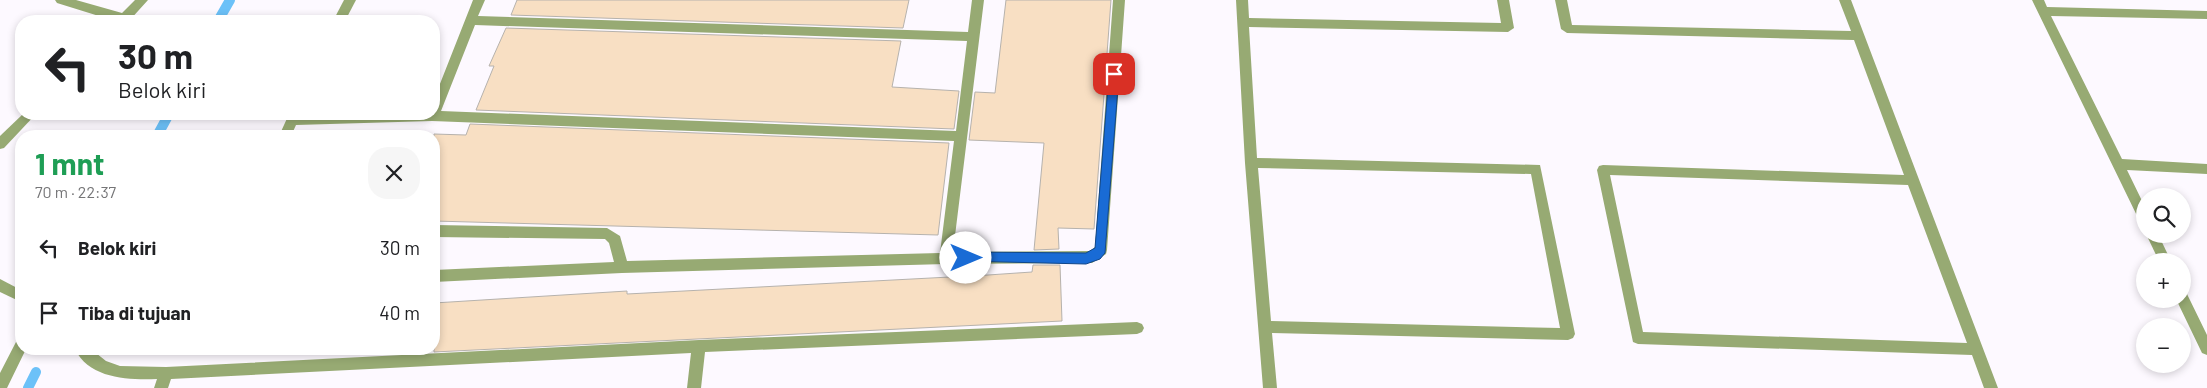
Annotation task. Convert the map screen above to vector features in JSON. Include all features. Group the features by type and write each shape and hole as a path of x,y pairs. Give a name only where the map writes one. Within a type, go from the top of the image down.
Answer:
{"street":[{"path":"61,0 108,15"},
{"path":"128,15 142,0"},
{"path":"342,15 350,0"},
{"path":"440,96 479,0"},
{"path":"946,258 978,0"},
{"path":"440,276 622,267 946,258 1086,258 1095,256 1101,250 1103,240 1119,0"},
{"path":"1242,0 1251,163 1270,388"},
{"path":"1243,22 1508,28 1503,0"},
{"path":"1561,0 1567,29 1859,36"},
{"path":"1845,0 1991,388"},
{"path":"2136,201 2041,6 2207,15"},
{"path":"470,20 973,37"},
{"path":"440,114 962,136"},
{"path":"0,144 24,120"},
{"path":"1251,163 1536,169 1568,334 1264,327"},
{"path":"2118,164 2207,169"},
{"path":"1913,180 1604,170 1638,338 1977,350"},
{"path":"440,231 607,234 615,240 622,267"},
{"path":"0,285 15,293"},
{"path":"2187,308 2207,349"},
{"path":"87,355 111,370 123,374 166,373 699,346 1137,328"},
{"path":"694,388 699,346"},
{"path":"0,387 16,355"},
{"path":"161,388 166,373"}],"building":[{"path":"517,0 909,0 903,28 511,15"},
{"path":"1006,0 1111,0 1094,229 1058,228 1059,249 1034,250 1044,143 969,140 975,92 995,93"},
{"path":"506,28 901,41 892,87 959,91 954,129 476,110 494,66 489,66"},
{"path":"470,124 949,143 938,235 440,221 440,134 466,135"},
{"path":"1033,265 1060,265 1062,321 440,352 440,303 627,291 627,294 1032,272"}],"waterway":[{"path":"221,15 230,0"},
{"path":"160,130 166,120"},
{"path":"28,388 36,372"}],"route":[{"path":"966,258 1086,258 1095,256 1101,250 1114,74"}]}
